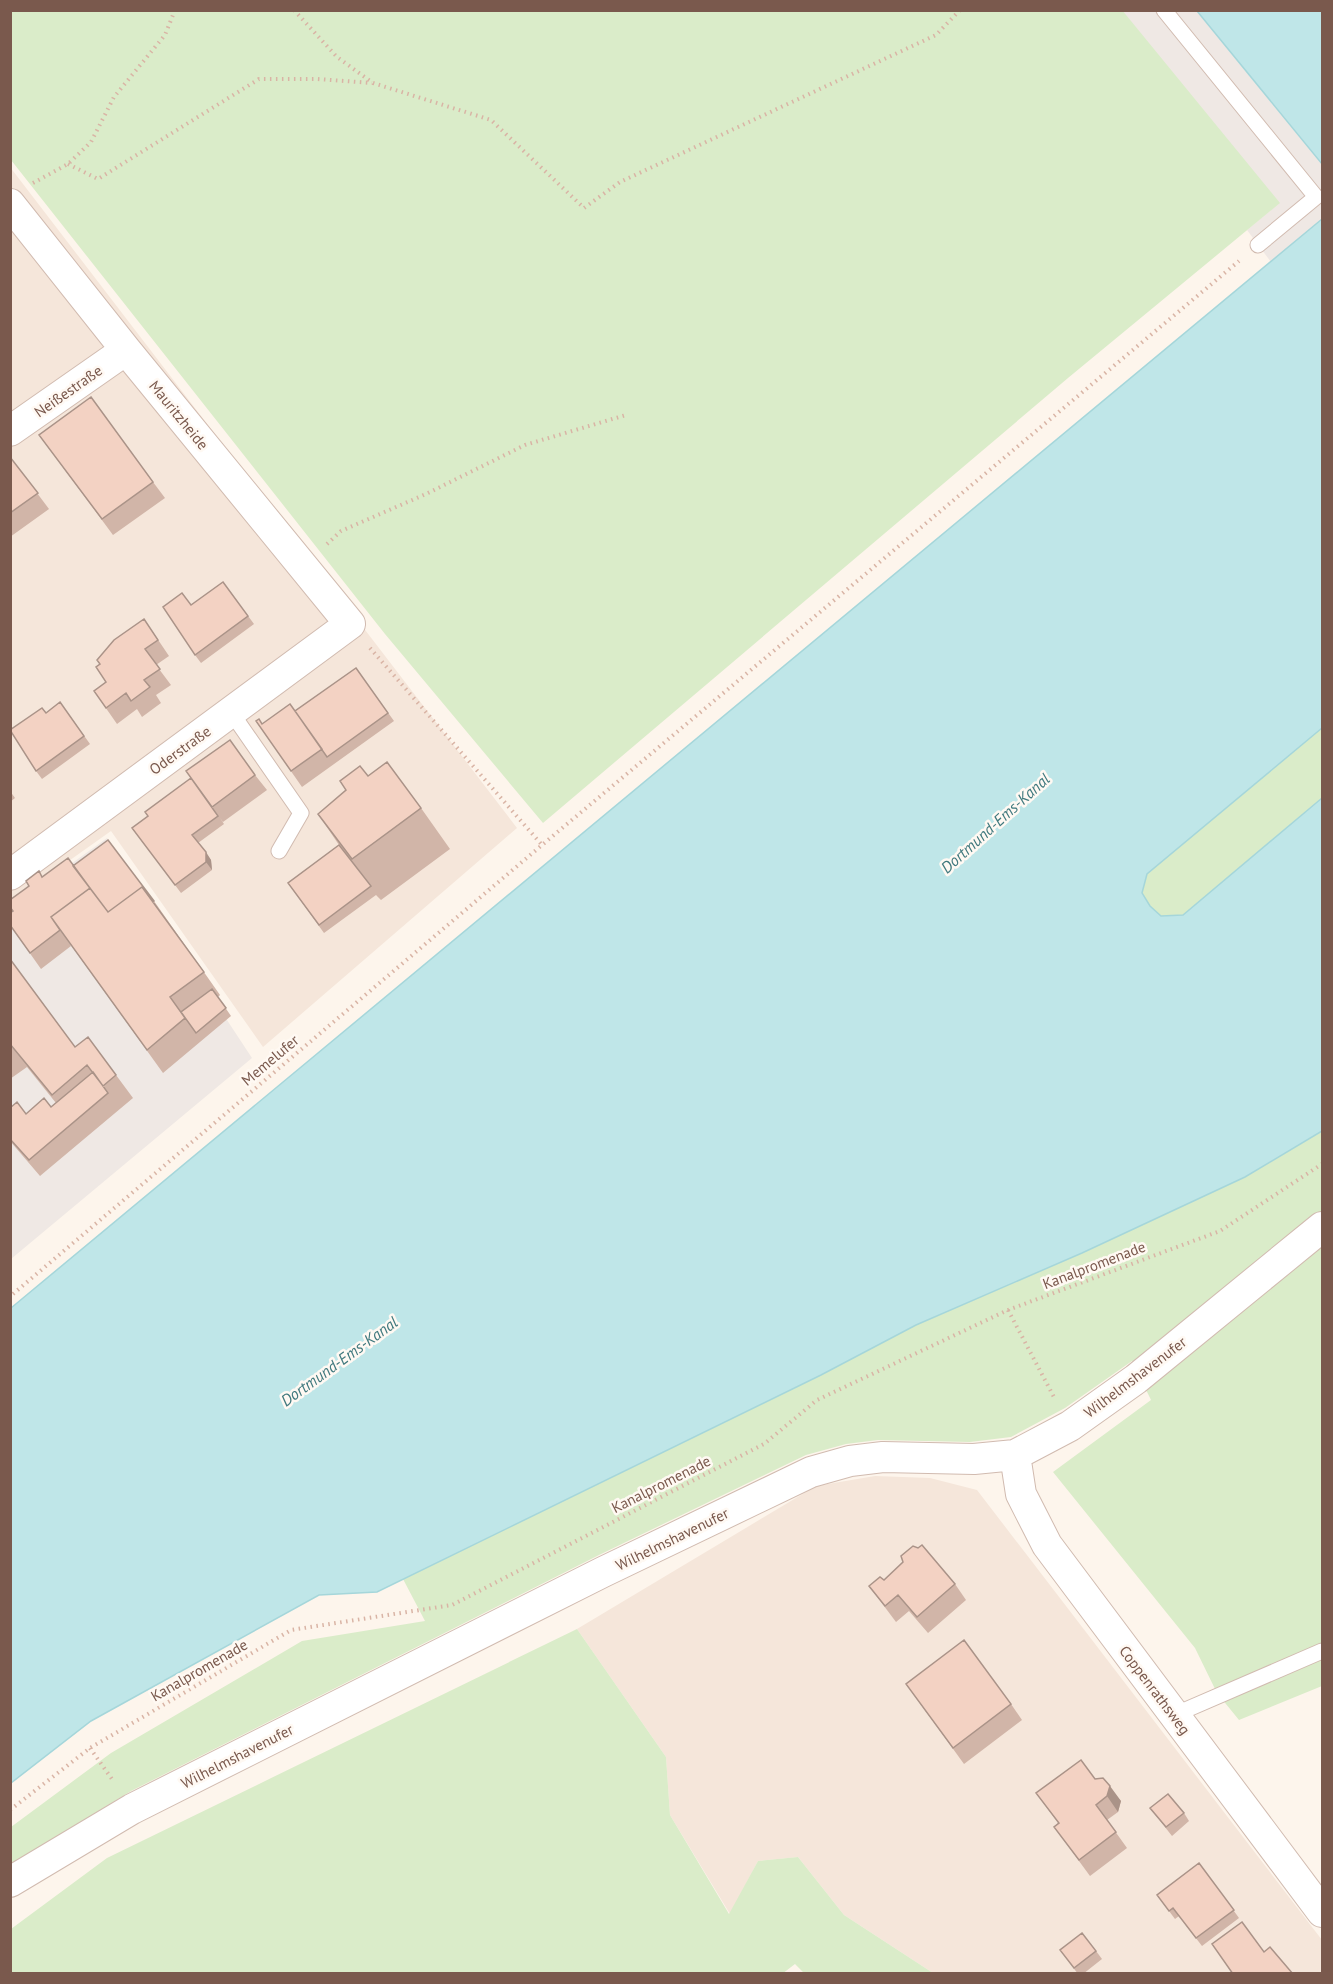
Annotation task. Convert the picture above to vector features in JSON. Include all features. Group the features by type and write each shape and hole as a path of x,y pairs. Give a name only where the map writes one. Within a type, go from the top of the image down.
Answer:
{"street":[{"name":"Mauritzheide","path":"18,196 126,350 350,624"},
{"name":"Neißestraße","path":"10,431 126,350"},
{"name":"Oderstraße","path":"10,875 350,624"},
{"name":"Wilhelmshavenufer","path":"10,1882 132,1809 603,1572 811,1472 850,1461 883,1457 974,1459 1015,1455 1070,1426 1136,1379 1323,1227"},
{"name":"Coppenrathsweg","path":"1015,1455 1021,1494 1047,1545 1323,1912"}],"lane":[{"path":"1164,10 1316,197 1258,245"},
{"path":"231,712 301,813 279,851"},
{"path":"1173,1715 1323,1652"}],"path":[{"path":"18,196 42,177 68,164 92,142 114,97 165,35 175,10"},
{"path":"294,10 337,57 373,83"},
{"path":"68,164 98,179 259,79 316,79 373,83 490,120 584,208 620,182 936,35 960,10"},
{"name":"Memelufer","path":"13,1294 542,845 1258,245"},
{"path":"302,567 340,531 367,518 426,494 525,445 626,415"},
{"path":"350,624 542,845"},
{"name":"Kanalpromenade","path":"10,1810 90,1748 291,1630 452,1605 764,1444 817,1400 1008,1310 1220,1231 1323,1164"},
{"path":"1008,1310 1070,1426"},
{"path":"90,1748 132,1809"}],"shaded area":[{"path":"1122,11 1197,11 1322,164 1322,219 1271,262 1247,230 1279,203"},
{"path":"10,167 517,828 263,1047 111,831 11,902"},
{"path":"107,838 252,1058 11,1259 11,907"},
{"path":"875,1476 930,1478 977,1490 1322,1940 1322,1973 933,1973 844,1915 798,1857 758,1861 730,1914 670,1815 666,1757 577,1629 816,1486"}],"green space":[{"path":"1122,10 1280,203 1068,378 543,823 385,634 11,160 11,11"},
{"path":"1322,728 1322,798 1183,915 1161,916 1150,906 1142,893 1147,874"},
{"path":"1322,1131 1322,1686 1239,1720 1217,1693 1195,1648 1053,1472 1151,1400 1132,1361 1065,1408 1011,1437 970,1442 878,1440 846,1444 806,1455 599,1555 131,1791 11,1865 11,1827 111,1753 302,1641 425,1621 403,1579 821,1375 916,1325 1082,1253 1245,1177"},
{"path":"577,1629 666,1757 670,1815 729,1914 758,1861 798,1857 844,1915 933,1973 804,1973 795,1964 782,1974 11,1973 11,1929 107,1858"}],"water":[{"path":"1197,11 1322,11 1322,164"},
{"name":"Dortmund-Ems-Kanal","path":"1322,219 1322,728 1147,874 1142,893 1150,906 1161,916 1183,915 1322,798 1322,1131 1245,1177 1082,1253 916,1325 821,1375 377,1592 319,1595 91,1721 11,1783 11,1308"}],"building":[{"path":"91,397 153,482 102,519 39,435"},
{"path":"10,457 38,493 10,513"},
{"path":"223,582 248,616 195,655 163,607 182,593 191,605"},
{"path":"144,619 158,640 145,649 160,669 144,680 150,687 131,701 126,693 106,708 94,691 106,682 96,667 100,664 97,660 114,640"},
{"path":"356,668 388,713 327,757 295,711"},
{"path":"60,702 84,736 36,771 10,730 42,708 46,713"},
{"path":"290,704 322,749 291,771 256,721 259,719 262,724"},
{"path":"230,740 255,775 212,807 186,771"},
{"path":"387,762 421,808 352,859 318,814 346,790 340,781 360,766 368,776"},
{"path":"191,778 218,816 192,835 206,852 206,862 175,885 132,828 148,816 145,812"},
{"path":"108,840 153,902 142,887 108,912 73,866"},
{"path":"339,845 371,886 319,925 288,883"},
{"path":"68,858 90,888 51,917 60,930 30,953 10,925 10,913 13,911 10,907 10,900 29,886 26,881 39,871 42,877"},
{"path":"142,887 204,972 170,997 185,1018 147,1050 51,917 90,888 108,912"},
{"path":"10,959 75,1047 88,1037 116,1075 103,1086 87,1065 52,1095 10,1044"},
{"path":"212,989 226,1008 196,1033 181,1012"},
{"path":"93,1072 108,1093 29,1160 10,1139 10,1108 17,1102 26,1114 44,1098 51,1107"},
{"path":"922,1545 955,1584 917,1617 898,1595 885,1606 869,1586 880,1577 884,1580 903,1562 901,1556 913,1546 918,1548"},
{"path":"964,1640 1011,1704 953,1748 906,1684"},
{"path":"1081,1760 1095,1779 1103,1778 1110,1786 1107,1796 1096,1805 1116,1832 1079,1860 1054,1827 1059,1823 1036,1793"},
{"path":"1168,1794 1184,1813 1166,1827 1150,1808"},
{"path":"1199,1863 1234,1910 1196,1938 1173,1908 1169,1911 1157,1895"},
{"path":"1242,1922 1264,1952 1270,1947 1293,1974 1233,1974 1212,1944"},
{"path":"1082,1933 1096,1951 1074,1968 1060,1950"}]}
